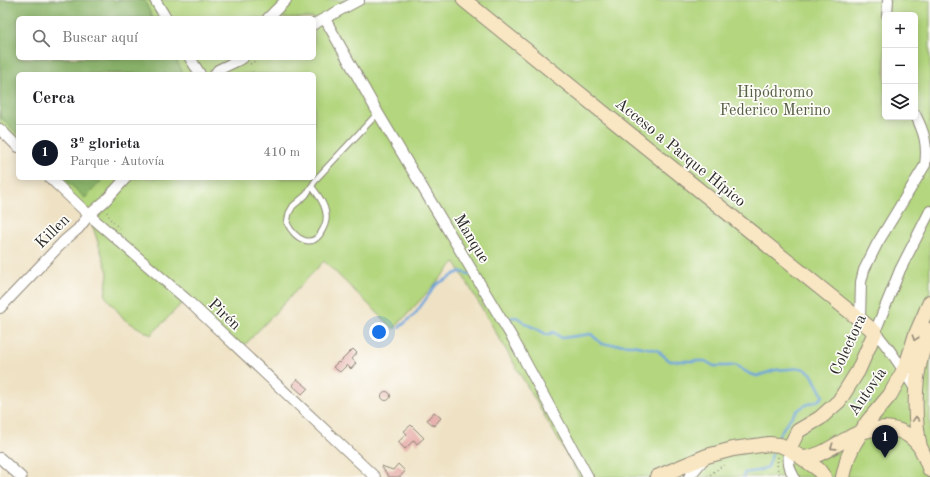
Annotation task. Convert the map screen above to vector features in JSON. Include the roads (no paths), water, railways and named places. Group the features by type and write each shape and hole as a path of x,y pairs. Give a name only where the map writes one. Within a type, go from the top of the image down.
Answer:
{"street":[{"path":"155,0 165,16"},
{"path":"270,16 286,0"},
{"path":"316,23 359,0"},
{"name":"Acceso a Parque Hípico","path":"464,0 875,332"},
{"path":"888,0 888,12"},
{"name":"Manque","path":"325,19 378,113 513,339 588,477"},
{"path":"191,60 199,72"},
{"path":"217,72 228,60"},
{"path":"217,72 239,60"},
{"path":"860,320 861,282 864,270 877,244 925,165 925,138 918,120"},
{"path":"0,129 16,145"},
{"name":"Pirén","path":"52,180 89,215 186,299 375,477"},
{"name":"Killen","path":"0,308 124,180"},
{"name":"Colectora","path":"794,477 784,450 798,431 820,418 840,401 870,347 900,270 930,211"},
{"name":"Autovía","path":"843,477 848,457 862,432 890,395 906,366 916,334 930,302"},
{"name":"Autovía","path":"926,477 917,432 915,389 920,357 930,330"},
{"path":"875,332 895,356 903,371"},
{"name":"Autovía","path":"903,371 915,389"},
{"name":"Autovía","path":"804,458 821,454 844,440 862,432 884,427 895,428 907,434 914,440 920,448 930,470"},
{"path":"657,477 707,456 733,449 769,444 780,445 784,450 804,458 818,469 824,477"},
{"path":"689,477 707,456"},
{"path":"0,458 21,477"}],"lane":[{"path":"316,180 378,113"},
{"path":"312,187 323,204 326,215 321,233 315,240 309,242 296,236 286,223 293,206 312,187 316,180"}],"waterway":[{"path":"399,328 415,314 436,285 458,272 471,275"},
{"path":"505,319 515,317 547,335 554,332 561,338 591,334 602,344 633,345 657,350 670,361 705,361 714,366 735,365 750,374 757,376 775,370 802,368 811,373 823,396 819,400 806,405 796,412 779,435"},
{"path":"856,401 870,401"},
{"path":"744,477 744,473 757,471 768,467 772,454"}],"place":[{"name":"3º glorieta","path":"885,458"}],"park label":[{"name":"Hipódromo Federico Merino","path":"775,102"}]}
